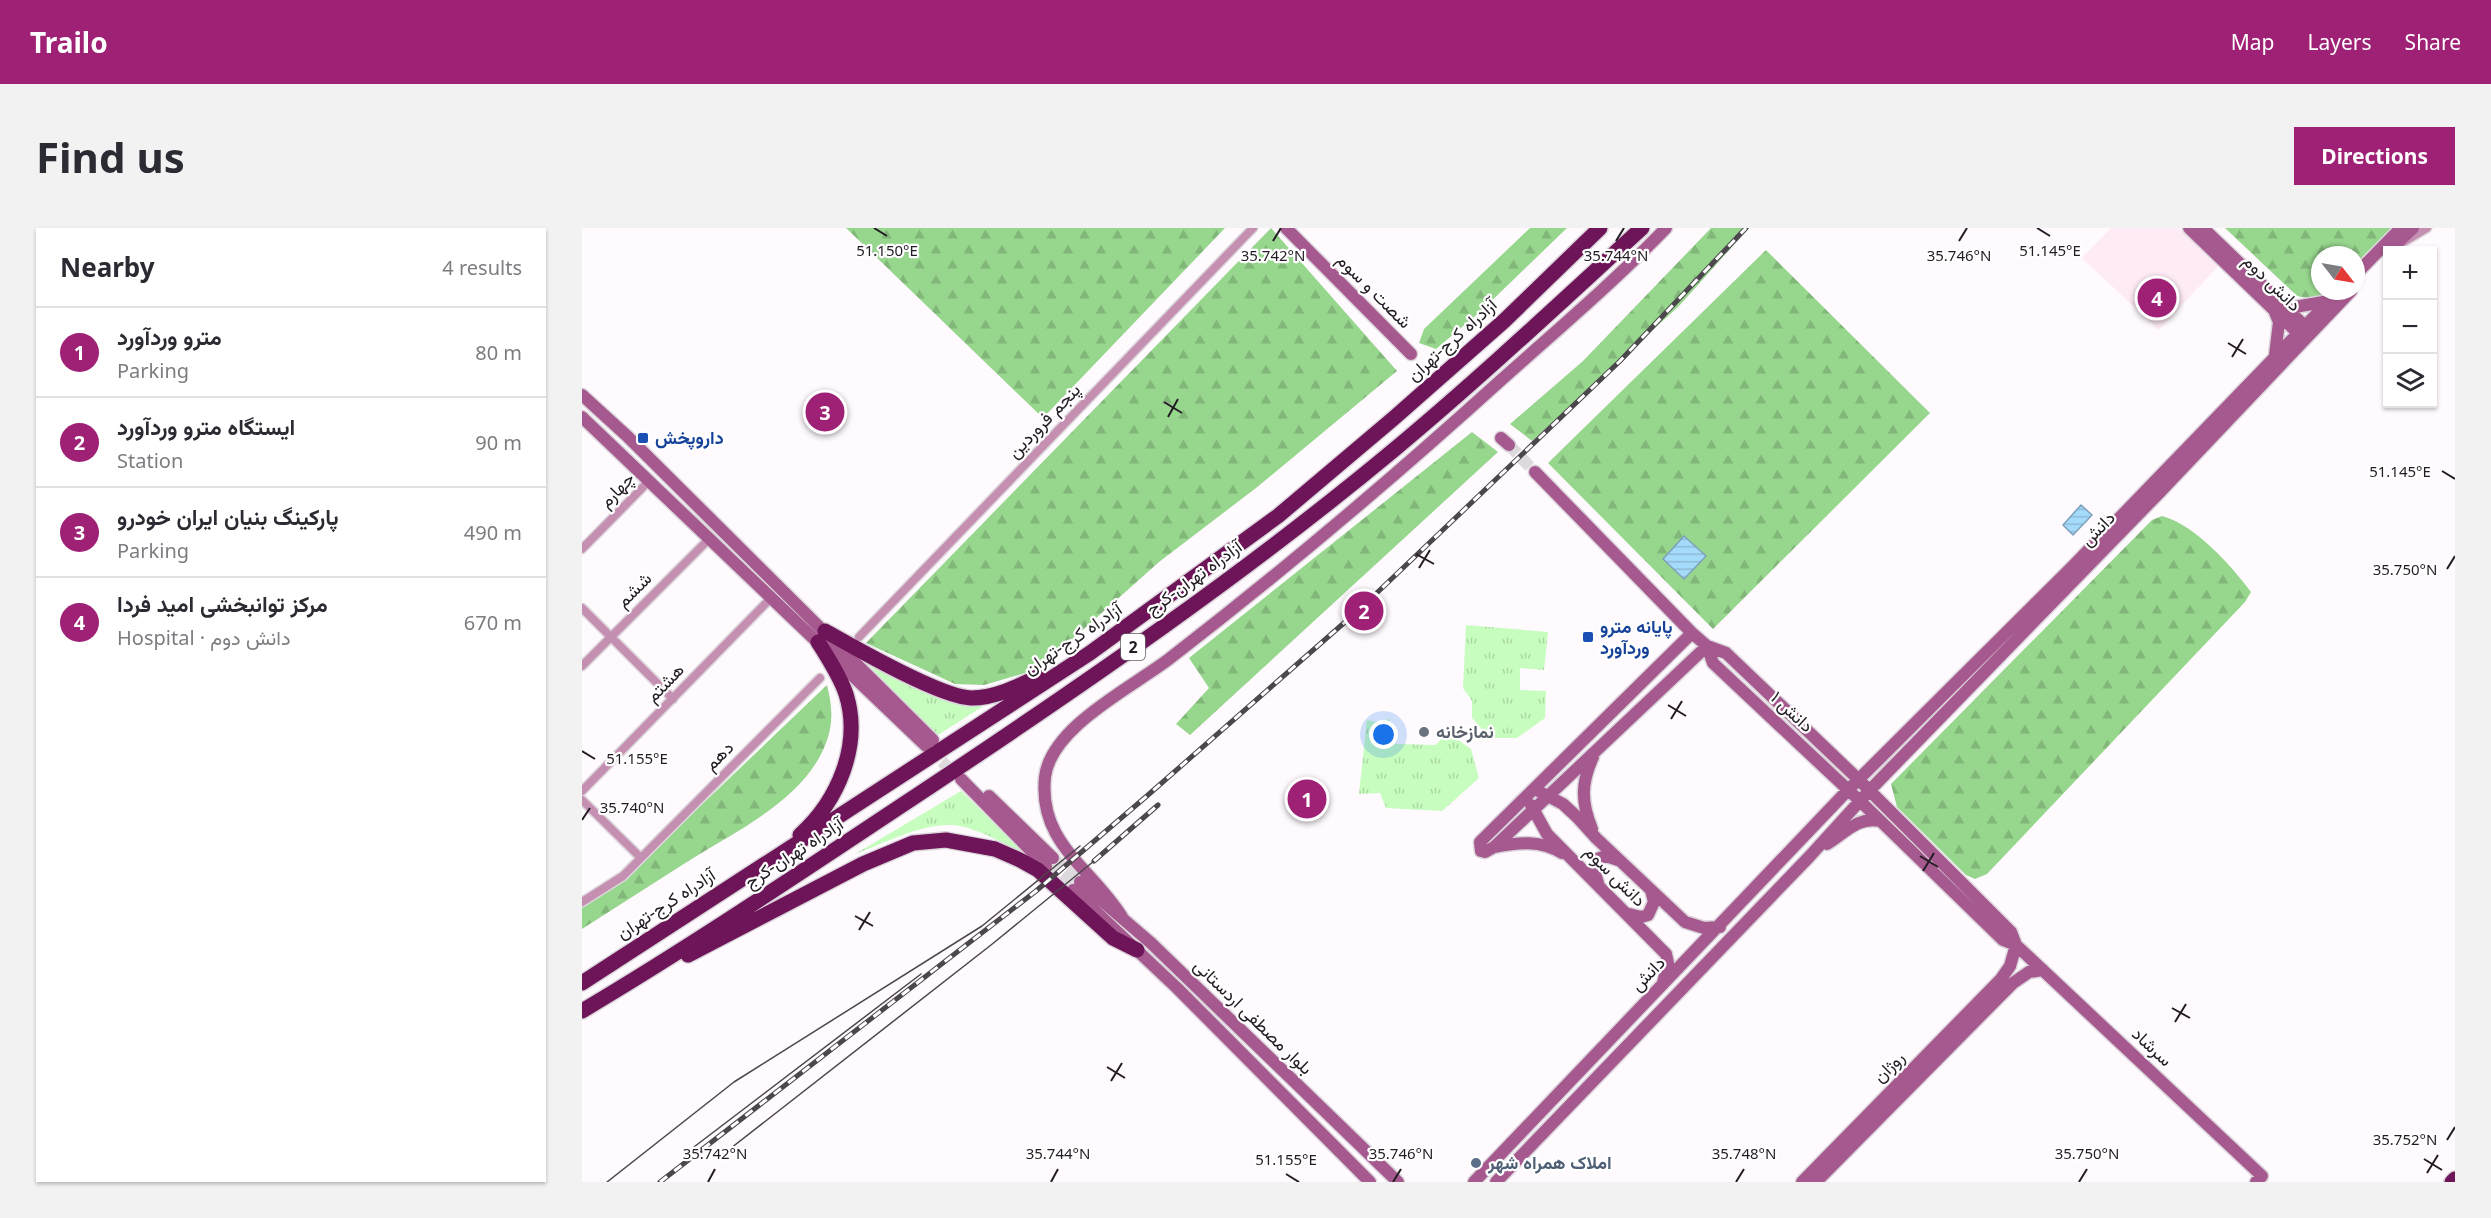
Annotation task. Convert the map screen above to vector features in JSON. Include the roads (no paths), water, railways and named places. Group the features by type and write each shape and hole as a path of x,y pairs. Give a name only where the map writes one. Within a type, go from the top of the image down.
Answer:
{"highway":[{"name":"آزادراه کرج-تهران","path":"582,983 692,909 768,863 1090,653 1296,501 1504,321 1600,228"},
{"name":"آزادراه تهران-کرج","path":"582,1011 780,886 1087,681 1283,537 1393,451 1474,381 1642,228"},
{"path":"821,636 941,690 971,698 987,697 1009,690 1090,653"},
{"path":"768,863 806,830 824,808 839,785 847,757 850,717 846,695 821,636"},
{"path":"639,977 717,940 863,864 913,843 946,840 995,849 1038,870 1113,938 1137,950"}],"street":[{"name":"پنجم فروردین","path":"859,637 1253,228"},
{"name":"شصت و سوم","path":"1286,228 1411,354"},
{"path":"1122,917 1110,898 1061,846 1052,828 1045,800 1046,775 1055,749 1072,728 1176,654 1294,560 1436,440 1666,228"},
{"name":"دانش دوم","path":"2189,228 2304,332"},
{"name":"دانش دوم","path":"2203,228 2276,306"},
{"path":"2365,265 2401,228"},
{"path":"2394,246 2413,228"},
{"path":"2397,246 2427,228"},
{"path":"2365,276 2383,257"},
{"name":"دانش","path":"1474,1182 1720,927 1848,790 2071,568 2274,356 2340,300"},
{"path":"2274,356 2279,322 2276,306 2295,307 2329,301"},
{"name":"دانش","path":"1499,1180 1809,857 1869,790 2160,492 2304,332 2329,301"},
{"path":"582,395 627,436 821,636 930,743"},
{"path":"584,424 613,445 771,598 821,636"},
{"path":"613,445 616,436 627,436"},
{"name":"دانش ۱","path":"1535,472 1692,633 1707,646 1726,653 1869,790"},
{"name":"چهارم","path":"582,549 650,480"},
{"name":"ششم","path":"582,666 709,539"},
{"name":"هشتم","path":"582,791 771,598"},
{"path":"582,608 674,699"},
{"path":"1692,633 1480,842 1481,850 1485,852 1494,847 1707,646"},
{"name":"دانش ۱","path":"1707,646 1713,663 1860,801"},
{"name":"دهم","path":"582,902 623,876 820,678"},
{"path":"1596,749 1583,784 1586,814 1596,838"},
{"path":"964,777 1049,862"},
{"name":"سرشاد","path":"1869,790 2011,932 2016,945"},
{"name":"دانش سوم","path":"1663,984 1668,963 1666,954 1547,834 1534,810 1530,792 1547,796 1570,810 1596,838 1685,922 1704,928 1720,927"},
{"path":"582,800 640,858"},
{"name":"سرشاد","path":"1860,801 2003,940 2016,945 2043,970 2259,1179"},
{"path":"1809,857 1857,823 1871,819 1880,821"},
{"path":"1494,847 1521,842 1556,849 1574,861"},
{"path":"1598,884 1594,870 1597,859 1606,856 1621,862"},
{"name":"بلوار مصطفی اردستانی","path":"1370,1182 1137,950 1076,886 1122,917 1151,943 1397,1180"},
{"path":"1628,914 1641,917 1648,915 1654,902 1651,890"},
{"path":"2007,981 2016,945"},
{"path":"2007,981 2029,972 2043,970"},
{"name":"روژان","path":"1802,1182 1817,1177 2007,981"},
{"path":"1467,1182 1489,1166"}],"water":[{"path":"2081,505 2092,515 2073,535 2063,525"},
{"path":"1684,536 1706,556 1684,579 1663,559"}],"tunnel":[{"path":"1509,445 1535,472"},
{"path":"929,749 957,776"},
{"path":"1053,858 1080,882"},
{"path":"1046,866 1073,890"}],"tram line":[{"path":"607,1182 734,1082 982,926 1080,846"},
{"path":"717,1159 991,945 1094,861"},
{"path":"690,1150 921,974"}],"railway":[{"path":"660,1182 1036,891 1361,608 1620,361 1746,228"},
{"path":"1094,861 1158,805"}],"place":[{"name":"مرکز توانبخشی امید فردا","path":"2157,298"},
{"name":"پارکینگ بنیان ایران خودرو","path":"825,412"},
{"name":"داروپخش","path":"643,438"},
{"name":"ایستگاه مترو وردآورد","path":"1364,611"},
{"name":"پایانه مترو وردآورد","path":"1588,637"},
{"name":"نمازخانه","path":"1424,732"},
{"name":"مترو وردآورد","path":"1307,799"},
{"name":"املاک همراه شهر","path":"1476,1163"}]}
